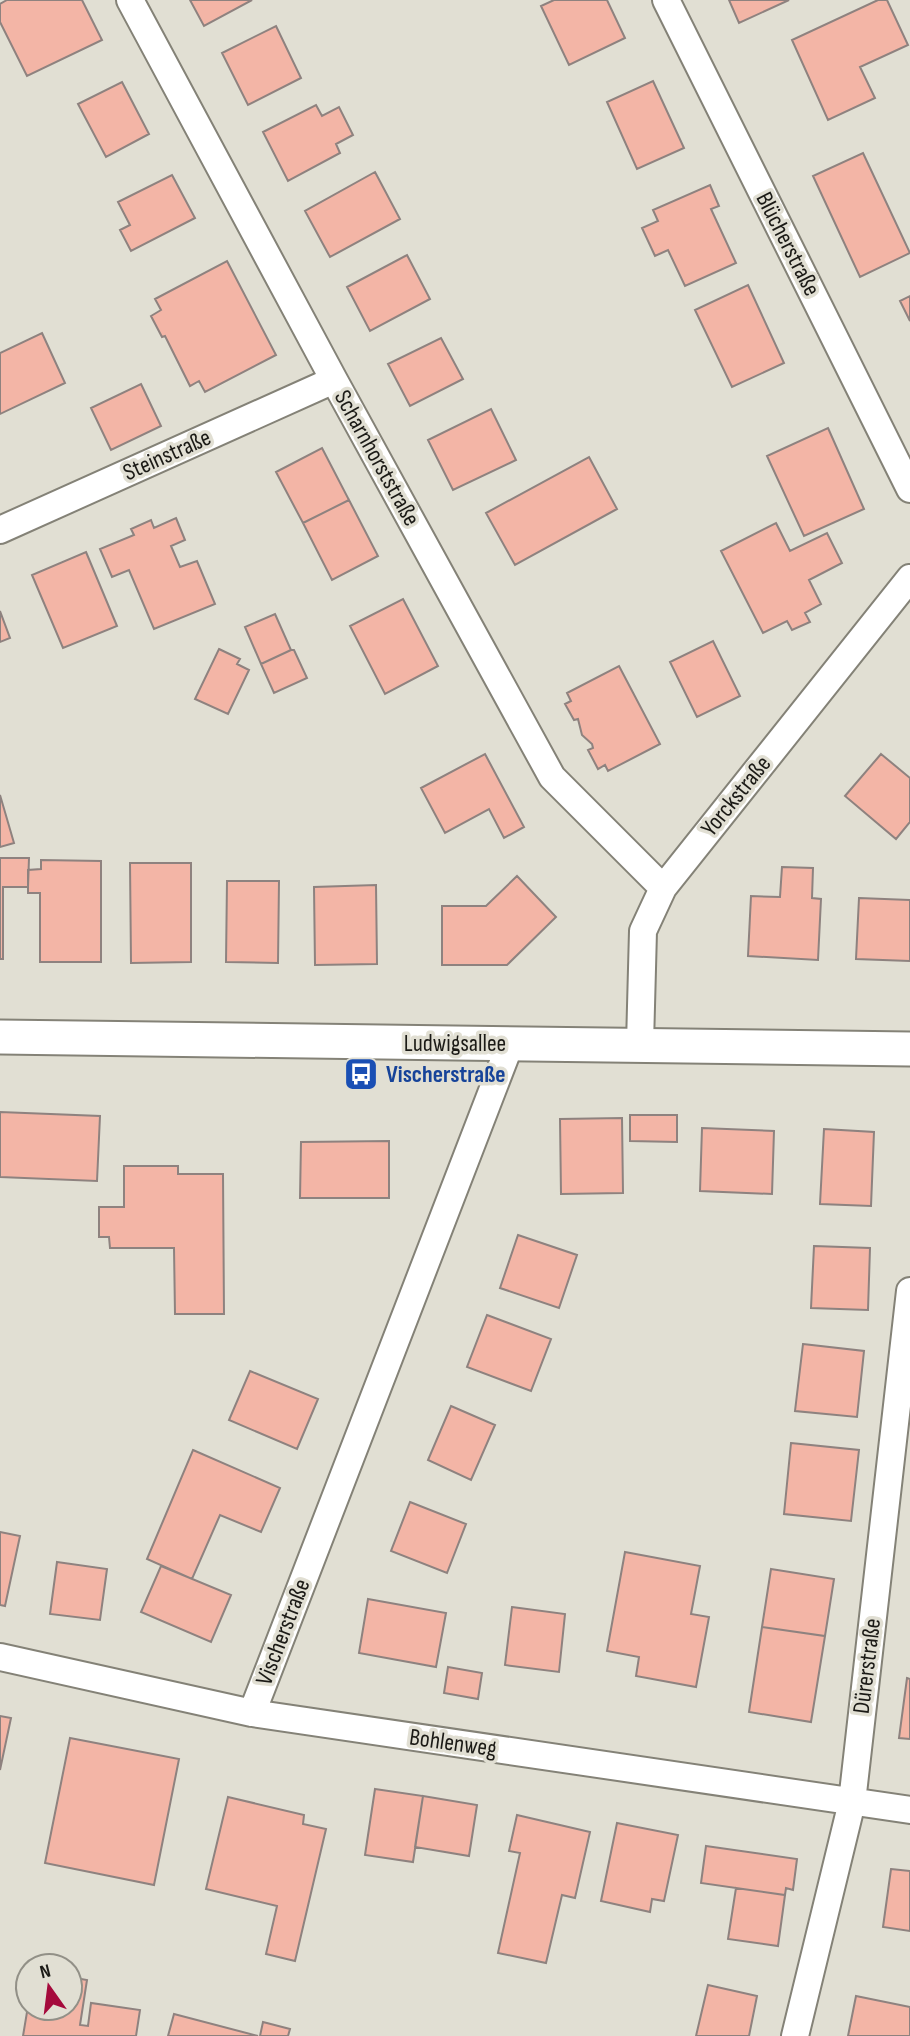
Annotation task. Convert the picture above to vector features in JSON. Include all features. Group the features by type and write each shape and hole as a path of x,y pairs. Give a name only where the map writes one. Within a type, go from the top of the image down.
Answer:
{"street":[{"name":"Scharnhorststraße","path":"130,0 552,777 663,888"},
{"name":"Blücherstraße","path":"666,0 910,489"},
{"name":"Steinstraße","path":"0,530 334,380"},
{"name":"Yorckstraße","path":"640,1044 643,931 663,888 910,578"},
{"name":"Ludwigsallee","path":"0,1037 910,1049"},
{"name":"Vischerstraße","path":"252,1713 511,1042"},
{"name":"Dürerstraße","path":"795,2036 852,1802 910,1291"},
{"name":"Bohlenweg","path":"0,1657 252,1713 910,1810"}],"building":[{"path":"7,0 82,0 102,40 27,76 0,22 0,4"},
{"path":"190,0 252,0 204,26"},
{"path":"554,0 607,0 625,38 569,65 541,6"},
{"path":"729,0 789,0 739,23"},
{"path":"878,0 887,0 908,45 860,67 875,98 828,120 792,40"},
{"path":"276,26 301,78 248,105 222,53"},
{"path":"653,81 684,148 637,169 607,102"},
{"path":"122,82 149,134 106,157 78,104"},
{"path":"316,105 322,116 339,107 353,135 336,144 340,153 288,181 263,132"},
{"path":"863,153 910,253 860,277 813,176"},
{"path":"375,172 400,219 330,257 305,211"},
{"path":"172,175 195,218 131,251 120,230 130,225 118,202"},
{"path":"710,185 719,206 711,209 736,263 685,286 668,250 655,256 642,228 658,221 653,210"},
{"path":"407,255 430,299 370,331 347,287"},
{"path":"227,261 276,355 205,392 199,381 190,386 165,336 162,337 151,316 161,310 155,299"},
{"path":"748,285 784,363 732,387 695,310"},
{"path":"910,296 910,321 900,301"},
{"path":"42,333 65,383 0,414 0,353"},
{"path":"441,338 463,379 410,406 388,364"},
{"path":"141,384 161,426 111,450 91,408"},
{"path":"491,409 516,460 453,490 428,440"},
{"path":"828,428 864,509 804,536 767,456"},
{"path":"322,448 349,500 303,523 276,472"},
{"path":"589,457 617,509 515,565 486,513"},
{"path":"349,500 378,556 332,580 303,523"},
{"path":"176,518 185,540 171,546 180,567 197,561 215,604 154,629 129,570 112,577 100,549 134,535 131,529 151,520 154,528"},
{"path":"776,523 790,551 827,533 842,563 809,580 821,604 805,613 810,622 792,630 787,621 763,633 721,551"},
{"path":"86,552 117,626 63,648 32,575"},
{"path":"403,599 438,666 385,694 350,626"},
{"path":"0,611 10,638 0,642"},
{"path":"275,614 291,650 261,664 245,627"},
{"path":"713,641 740,696 697,717 670,662"},
{"path":"219,649 240,659 237,664 249,670 228,714 195,699"},
{"path":"294,650 307,678 274,693 261,664"},
{"path":"619,666 660,744 608,771 605,765 598,769 588,750 593,748 592,744 582,735 578,719 574,720 565,704 571,701 567,693"},
{"path":"485,754 524,827 504,838 489,809 445,833 421,788"},
{"path":"881,754 910,778 910,822 896,839 845,796"},
{"path":"0,795 14,843 0,847"},
{"path":"0,858 29,858 28,887 3,887 3,959 0,959"},
{"path":"41,860 101,861 101,962 40,962 40,893 28,893 28,870 41,869"},
{"path":"130,863 191,863 191,962 131,963"},
{"path":"782,867 813,868 812,898 821,899 818,960 748,956 751,896 780,897"},
{"path":"517,876 556,917 507,965 442,965 442,906 486,906"},
{"path":"227,881 279,881 278,963 226,962"},
{"path":"376,885 377,964 315,965 314,887"},
{"path":"859,898 910,900 910,961 856,959"},
{"path":"0,1112 100,1116 97,1181 0,1177"},
{"path":"630,1115 677,1115 677,1142 630,1141"},
{"path":"622,1118 623,1193 561,1194 560,1119"},
{"path":"702,1128 774,1131 772,1194 700,1191"},
{"path":"824,1129 874,1132 871,1206 820,1204"},
{"path":"389,1141 389,1198 300,1198 301,1142"},
{"path":"124,1166 178,1166 178,1174 223,1174 224,1314 175,1314 174,1248 110,1248 109,1237 99,1237 99,1207 124,1207"},
{"path":"518,1235 577,1255 559,1308 500,1288"},
{"path":"814,1246 870,1248 868,1310 811,1308"},
{"path":"487,1315 551,1339 531,1391 467,1367"},
{"path":"803,1344 864,1351 857,1417 795,1411"},
{"path":"250,1371 318,1399 297,1449 229,1420"},
{"path":"451,1406 495,1425 471,1480 428,1460"},
{"path":"791,1443 859,1450 851,1521 784,1514"},
{"path":"193,1450 280,1488 261,1532 220,1515 192,1579 147,1559"},
{"path":"410,1502 466,1524 447,1573 391,1551"},
{"path":"0,1532 20,1536 5,1606 0,1605"},
{"path":"625,1552 700,1566 691,1614 709,1617 696,1687 636,1676 639,1657 607,1651"},
{"path":"57,1562 107,1569 100,1620 50,1614"},
{"path":"161,1566 231,1595 211,1642 141,1612"},
{"path":"771,1569 834,1579 825,1636 762,1627"},
{"path":"368,1599 446,1613 436,1667 359,1653"},
{"path":"512,1607 565,1614 559,1672 505,1665"},
{"path":"762,1627 825,1636 811,1722 749,1712"},
{"path":"448,1667 482,1673 478,1699 444,1693"},
{"path":"907,1678 910,1679 910,1739 899,1738"},
{"path":"0,1716 11,1718 0,1770"},
{"path":"70,1738 179,1759 154,1885 45,1863"},
{"path":"375,1789 423,1796 413,1862 365,1855"},
{"path":"423,1796 477,1805 469,1856 415,1847"},
{"path":"228,1797 304,1815 303,1824 326,1829 295,1961 266,1954 277,1906 206,1889"},
{"path":"517,1815 590,1832 575,1898 562,1895 546,1963 498,1953 520,1853 509,1851"},
{"path":"617,1823 678,1835 664,1901 652,1899 650,1912 601,1901"},
{"path":"706,1846 797,1859 793,1890 786,1888 785,1895 701,1883"},
{"path":"891,1869 910,1871 910,1931 883,1927"},
{"path":"736,1888 785,1895 778,1946 728,1939"},
{"path":"708,1985 757,1996 749,2036 696,2036"},
{"path":"856,1996 910,2007 910,2036 848,2036"},
{"path":"91,2003 140,2010 136,2036 23,2036 25,2022 80,2022 80,2025 88,2026"},
{"path":"174,2014 258,2036 168,2036"},
{"path":"263,2022 290,2029 288,2036 260,2036"}],"place":[{"name":"Vischerstraße","path":"361,1074"}]}
